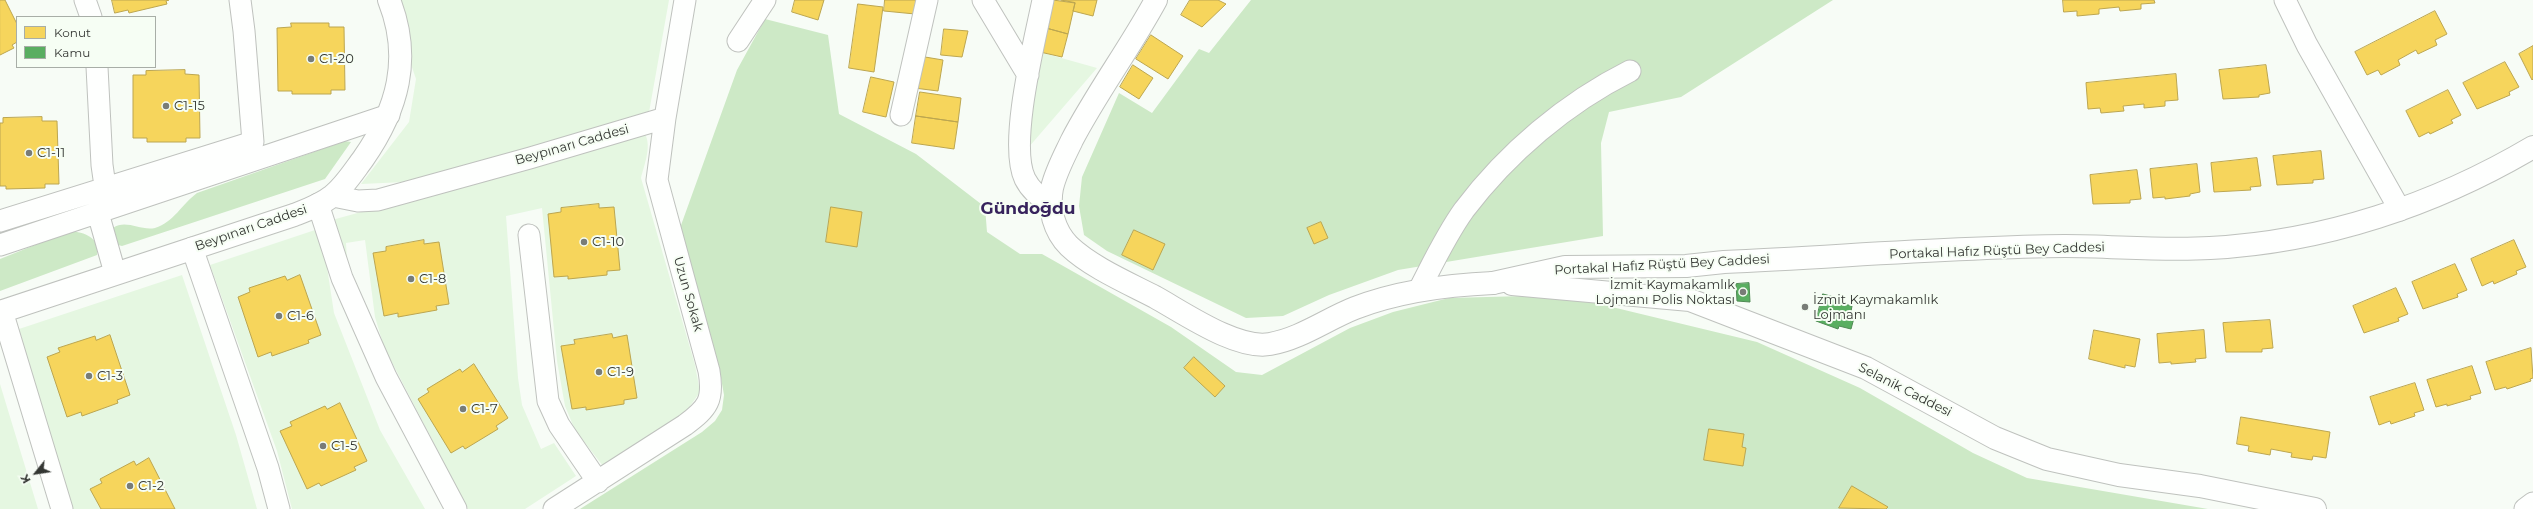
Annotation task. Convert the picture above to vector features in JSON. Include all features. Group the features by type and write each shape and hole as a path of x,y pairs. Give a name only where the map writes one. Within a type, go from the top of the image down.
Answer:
{"main road":[{"path":"325,200 367,154 389,116 400,76 402,59 400,38 389,0"},
{"path":"1156,0 1084,118 1059,166 1052,188 1051,204 1060,233 1069,246 1083,257 1135,287 1232,339 1245,343 1269,345 1285,340 1375,300 1419,290 1493,283"},
{"name":"Portakal Hafız Rüştü Bey Caddesi","path":"1493,283 1565,267 1686,266 1724,262 2065,246 2176,249 2232,246 2326,233 2400,210 2475,178 2533,147"},
{"name":"Beypınarı Caddesi","path":"1,312 294,215 325,200"},
{"name":"Selanik Caddesi","path":"1493,283 1690,300 1866,368 1995,438 2047,459 2118,475 2200,486 2315,509"}],"street":[{"path":"86,0 91,16"},
{"path":"0,221 105,186 253,142 240,0"},
{"name":"Uzun Sokak","path":"554,509 685,425 699,414 711,397 709,371 657,180 665,118 685,0"},
{"path":"738,41 765,0"},
{"path":"901,115 927,0"},
{"path":"983,0 1028,75"},
{"path":"1042,0 1028,75 1020,149 1022,169 1031,189 1051,204"},
{"path":"2285,0 2307,45 2400,210"},
{"path":"97,68 105,186 103,211 115,273"},
{"path":"1419,290 1448,236 1479,192 1523,146 1558,115 1580,99 1630,71"},
{"path":"0,245 389,116"},
{"name":"Beypınarı Caddesi","path":"325,200 378,200 530,158 665,118"},
{"path":"325,200 342,278 386,377 456,509"},
{"path":"529,235 548,401 559,424 598,482"},
{"path":"192,248 264,454 279,509"},
{"path":"1,312 62,509"},
{"path":"2525,509 2533,503"}],"green space":[{"path":"389,0 669,0 648,118 405,182 361,184 409,122 416,79"},
{"path":"1251,0 1833,0 1681,97 1609,112 1601,143 1603,236 1398,270 1329,295 1283,316 1246,318 1107,251 1084,235 1079,206 1082,177 1119,93 1152,113 1199,49 1209,53"},
{"path":"765,19 828,35 839,114 916,154 985,207 987,232 1020,254 1042,254 1171,327 1236,372 1262,375 1350,328 1393,312 1449,298 1525,296 1583,300 1757,342 1860,388 1973,453 2027,478 2208,509 580,509 702,432 715,421 722,410 724,395 721,378 680,228 737,70"},
{"path":"1040,52 1097,68 1028,148"},
{"path":"645,134 648,150 641,178 695,365 700,392 683,416 603,466 575,430 565,406 557,361 542,208 506,216 518,378 522,405 541,449 554,443 576,476 525,509 468,509 384,347 375,317 365,240 346,243 348,277 332,220"},
{"path":"345,141 351,142 325,179 122,246 118,245 113,228 128,225 144,228 155,228 173,217 197,193"},
{"path":"321,228 334,313 380,430 425,509 292,509 277,451 210,265"},
{"path":"70,231 81,233 94,240 98,249 97,255 0,291 0,259"},
{"path":"182,275 236,435 257,509 73,509 19,329"},
{"path":"0,384 38,509 0,509"}],"building: Konut":[{"path":"0,0 5,0 16,22 16,43 12,45 14,48 0,55"},
{"path":"112,0 169,0 166,1 167,4 129,13 128,10 115,13"},
{"path":"795,0 824,0 818,20 792,12"},
{"path":"885,0 916,0 915,14 884,11"},
{"path":"1053,0 1075,3 1068,34 1046,28"},
{"path":"1061,0 1097,0 1093,16 1073,11 1075,3"},
{"path":"1190,0 1218,0 1226,4 1202,27 1181,15"},
{"path":"2063,0 2154,0 2155,3 2141,4 2141,9 2120,11 2119,7 2099,9 2099,14 2077,16 2077,11 2064,12"},
{"path":"858,4 883,7 874,72 849,68"},
{"path":"2435,11 2447,34 2435,40 2437,45 2418,54 2416,50 2398,60 2400,65 2381,75 2378,70 2367,75 2355,52"},
{"name":"C1-20","path":"291,23 329,23 329,27 344,27 345,90 331,90 331,94 292,94 292,91 278,91 277,28 291,27"},
{"path":"1046,28 1068,34 1062,57 1040,52"},
{"path":"944,29 968,31 962,57 941,55"},
{"path":"1151,35 1183,56 1168,79 1136,59"},
{"path":"2533,46 2533,79 2532,80 2519,54"},
{"path":"919,56 943,60 938,91 914,88"},
{"path":"2505,62 2519,87 2509,92 2510,95 2477,109 2463,83"},
{"path":"1133,65 1153,78 1139,99 1120,87"},
{"path":"2266,65 2270,93 2259,95 2259,97 2223,99 2219,70"},
{"name":"C1-15","path":"185,70 185,74 199,75 200,138 186,138 186,142 147,142 147,138 133,138 133,75 146,75 146,71"},
{"path":"2176,74 2178,100 2165,101 2165,106 2144,108 2144,104 2123,106 2124,111 2101,113 2100,108 2088,109 2086,83"},
{"path":"871,77 894,82 886,117 863,112"},
{"path":"2448,90 2461,115 2451,120 2453,123 2430,134 2429,132 2419,137 2406,111"},
{"path":"920,92 961,98 958,122 916,116"},
{"path":"916,116 958,122 954,149 912,143"},
{"name":"C1-11","path":"42,117 42,121 57,121 59,184 45,184 45,188 6,189 6,186 0,186 0,123 3,123 3,118"},
{"path":"2321,151 2324,179 2313,180 2313,183 2277,185 2273,156"},
{"path":"2257,158 2261,186 2250,187 2251,190 2214,192 2211,163"},
{"path":"2197,164 2200,192 2190,194 2190,196 2165,199 2165,197 2153,198 2150,169"},
{"path":"2137,170 2141,199 2130,200 2130,203 2093,204 2090,175"},
{"name":"C1-10","path":"599,204 599,208 614,207 620,270 607,271 607,275 568,279 568,276 554,277 548,214 561,212 561,208"},
{"path":"831,207 862,212 857,247 826,242"},
{"path":"1321,222 1328,238 1314,244 1307,228"},
{"path":"1134,230 1165,244 1153,270 1122,255"},
{"name":"C1-8","path":"424,240 424,244 439,242 449,304 436,306 437,310 398,317 398,313 384,316 373,253 386,251 386,247"},
{"path":"2514,240 2526,267 2516,271 2517,274 2494,284 2493,281 2482,286 2471,259"},
{"path":"2455,264 2467,290 2457,294 2458,297 2423,309 2412,282"},
{"name":"C1-6","path":"300,275 321,335 308,340 309,343 272,356 271,352 258,357 238,297 250,292 249,288 285,276 287,280"},
{"path":"2396,288 2408,314 2398,318 2399,321 2364,333 2353,306"},
{"path":"2270,320 2273,348 2262,349 2262,352 2226,352 2223,323"},
{"path":"2094,330 2140,339 2135,367 2125,365 2125,368 2089,359"},
{"path":"2204,330 2206,358 2195,359 2196,362 2171,364 2171,362 2159,363 2157,334"},
{"name":"C1-9","path":"612,334 613,338 627,335 637,398 624,400 624,404 586,410 586,407 572,409 561,346 575,344 574,340"},
{"name":"C1-3","path":"110,335 130,395 117,400 118,403 82,416 81,412 67,417 47,357 60,352 58,348 95,336 96,340"},
{"path":"2531,348 2533,378 2530,379 2531,381 2507,389 2506,387 2495,390 2486,362"},
{"path":"1194,357 1225,386 1215,397 1184,368"},
{"name":"C1-7","path":"474,364 508,418 496,426 498,429 465,449 463,446 451,453 418,399 429,392 427,389 460,369 462,372"},
{"path":"2472,366 2481,393 2470,396 2471,399 2447,406 2447,404 2436,407 2427,380"},
{"path":"2415,383 2424,410 2414,413 2415,416 2391,424 2390,421 2379,425 2370,397"},
{"name":"C1-5","path":"340,403 367,461 354,467 356,470 321,486 319,483 307,489 280,431 292,426 290,422 325,406 327,409"},
{"path":"2241,417 2330,432 2326,458 2313,456 2312,460 2291,457 2292,453 2271,449 2270,455 2248,451 2249,446 2237,444"},
{"path":"1709,429 1744,434 1742,447 1746,448 1743,466 1704,460"},
{"name":"C1-2","path":"149,458 175,509 101,509 90,489 102,483 100,479 134,461 136,465"},
{"path":"1852,486 1888,507 1886,509 1839,508"}],"building: Kamu":[{"name":"İzmit Kaymakamlık Lojmanı Polis Noktası","path":"1749,283 1750,302 1737,301 1736,284"},
{"name":"İzmit Kaymakamlık Lojmanı","path":"1823,294 1838,298 1837,302 1852,306 1850,317 1854,318 1851,329 1839,326 1838,329 1816,321"}],"place":[{"name":"C1-20","path":"311,59"},
{"name":"C1-15","path":"166,106"},
{"name":"C1-11","path":"29,153"},
{"name":"C1-10","path":"584,242"},
{"name":"C1-8","path":"411,279"},
{"name":"İzmit Kaymakamlık Lojmanı Polis Noktası","path":"1743,292"},
{"name":"İzmit Kaymakamlık Lojmanı","path":"1805,307"},
{"name":"C1-6","path":"279,316"},
{"name":"C1-9","path":"599,372"},
{"name":"C1-3","path":"89,376"},
{"name":"C1-7","path":"463,409"},
{"name":"C1-5","path":"323,446"},
{"name":"C1-2","path":"130,486"}],"district":[{"name":"Gündoğdu","path":"1028,209"}]}
